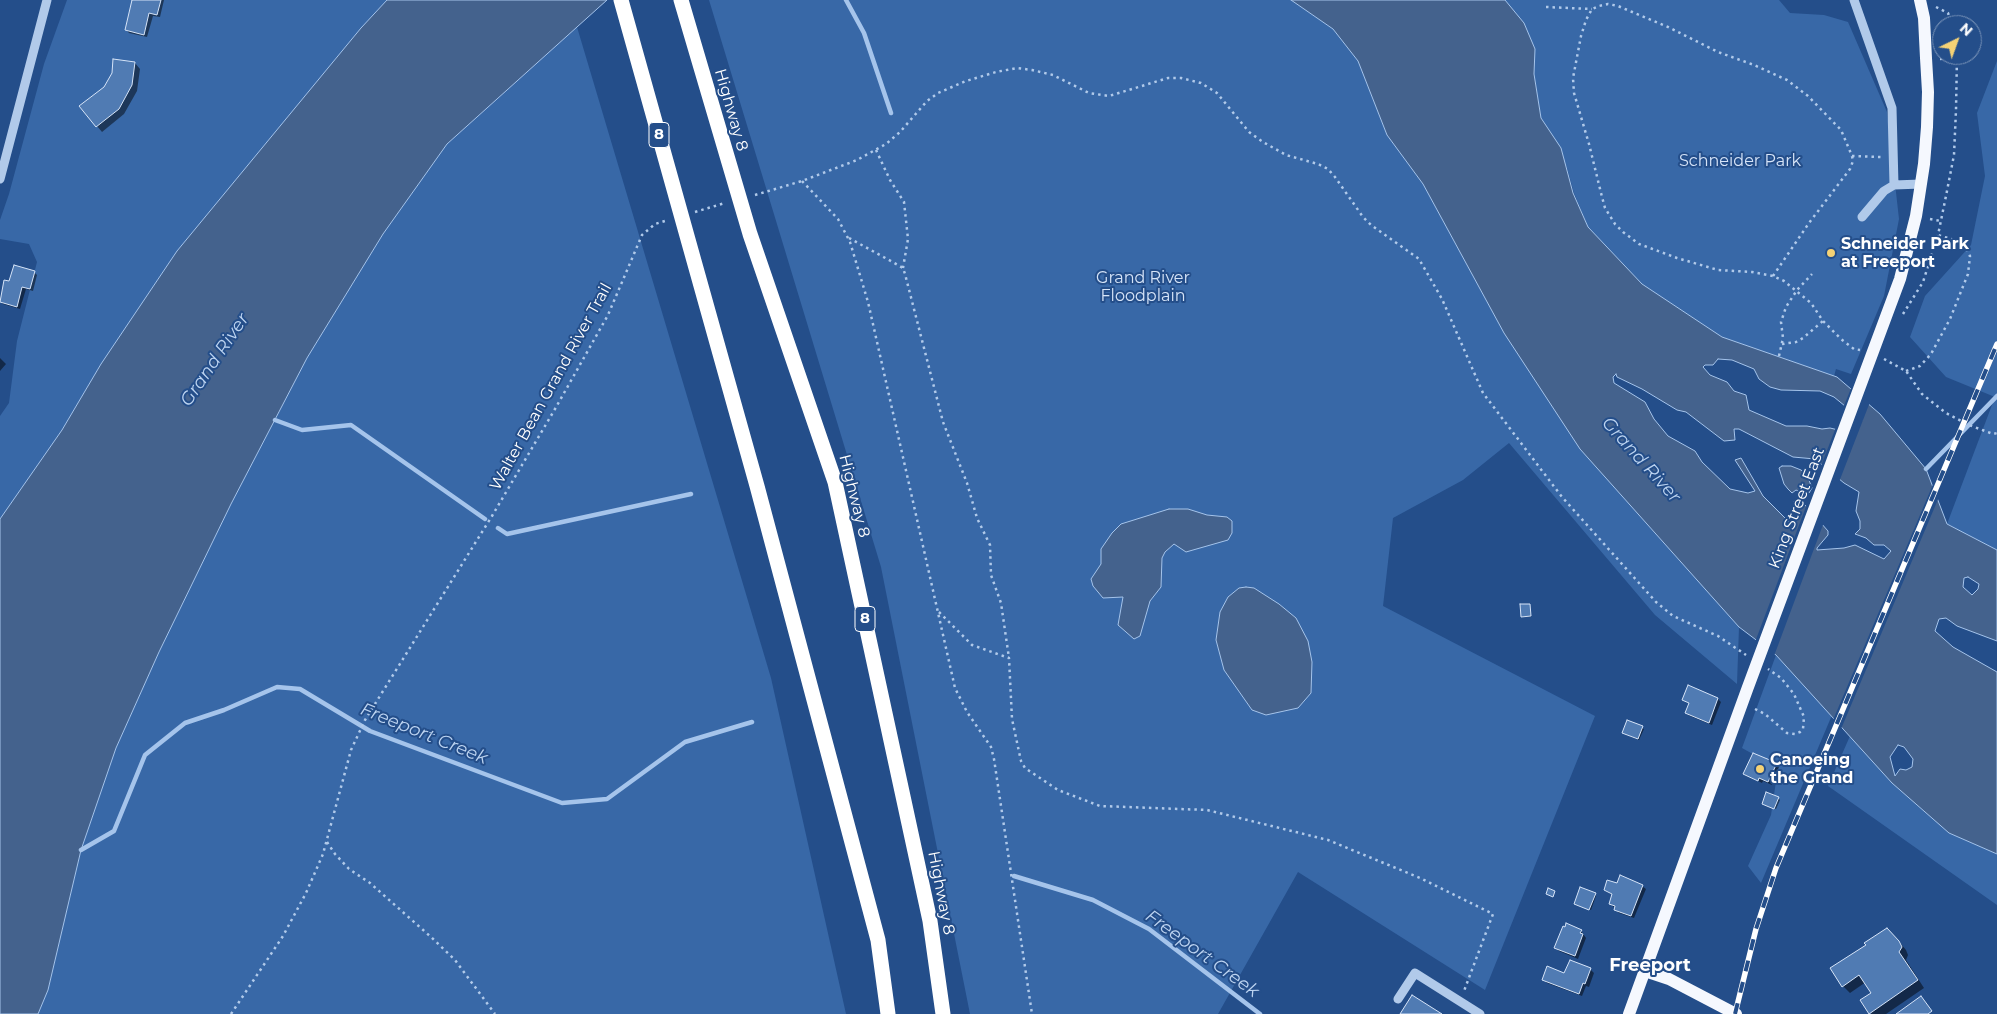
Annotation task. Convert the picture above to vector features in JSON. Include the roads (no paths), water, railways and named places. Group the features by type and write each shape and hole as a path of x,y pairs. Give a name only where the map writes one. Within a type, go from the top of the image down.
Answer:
{"highway":[{"name":"8","path":"621,0 757,486 878,940 888,1014"},
{"name":"Highway 8","path":"681,0 750,234 835,482 930,921 943,1014"}],"main road":[{"name":"King Street East","path":"1629,1014 1900,279 1916,216 1921,184 1928,92 1924,18 1920,0"},
{"path":"1645,971 1669,979 1736,1014"}],"street":[{"path":"0,178 47,0"},
{"path":"1854,0 1892,108 1894,185"},
{"path":"1862,217 1884,191 1894,185 1921,184"},
{"path":"1398,999 1415,974 1475,1013"}],"water":[{"name":"Grand River","path":"387,0 607,0 447,144 383,234 307,358 231,504 159,652 116,748 81,850 48,990 38,1014 0,1014 0,519 62,430 101,364 177,251 361,28"},
{"name":"Grand River","path":"1291,0 1505,0 1524,23 1535,49 1534,74 1541,118 1561,148 1573,193 1588,227 1642,284 1722,337 1837,377 1880,414 1926,469 1947,524 1997,550 1997,641 1957,626 1946,618 1939,619 1935,631 1953,647 1997,672 1997,854 1949,833 1892,783 1776,655 1739,627 1580,449 1504,333 1423,184 1387,135 1358,61 1333,29","holes":["1718,359 1732,360 1754,369 1759,379 1770,387 1781,390 1820,391 1834,397 1862,420 1855,434 1830,428 1786,426 1749,410 1746,395 1734,391 1727,382 1710,375 1703,367 1705,365 1713,365","1616,374 1617,377 1642,389 1677,410 1686,412 1724,441 1735,440 1734,429 1739,429 1793,457 1815,459 1844,483 1859,492 1856,511 1860,521 1860,529 1855,534 1866,538 1874,545 1884,545 1891,551 1884,559 1855,545 1844,548 1817,550 1828,535 1828,531 1805,505 1794,501 1793,509 1797,515 1797,521 1792,524 1789,522 1763,496 1741,458 1735,460 1755,491 1748,493 1730,489 1702,462 1695,451 1668,436 1654,419 1645,402 1614,383 1613,377","1968,577 1979,584 1978,589 1972,595 1963,587 1964,578","1898,745 1904,747 1913,759 1912,767 1906,770 1900,769 1895,776 1890,757"]},
{"path":"1791,466 1807,475 1812,488 1809,493 1805,494 1796,490 1792,493 1784,484 1779,468"},
{"path":"1169,509 1188,509 1207,515 1227,517 1232,521 1232,533 1228,540 1186,552 1174,544 1165,552 1162,558 1161,587 1150,601 1140,636 1134,639 1118,625 1123,597 1103,598 1093,586 1091,579 1101,564 1101,549 1121,524"},
{"path":"1239,588 1254,588 1279,604 1296,618 1308,641 1312,662 1311,693 1298,708 1266,715 1252,710 1224,670 1216,640 1220,612 1228,597"}],"waterway":[{"path":"846,0 864,33 891,113"},
{"path":"1926,469 1997,396"},
{"path":"275,420 302,430 351,425 485,519"},
{"path":"498,528 507,534 691,494"},
{"name":"Freeport Creek","path":"81,850 114,831 145,755 185,723 224,710 277,687 300,689 370,731 562,803 607,799 685,742 752,722"},
{"name":"Freeport Creek","path":"1014,876 1093,900 1149,929 1260,1014"}],"railway":[{"path":"1735,1014 1756,929 1776,868 1997,344"}],"place":[{"name":"Schneider Park at Freeport","path":"1831,253"},
{"name":"Canoeing the Grand","path":"1760,769"}],"district":[{"name":"Freeport","path":"1650,966"}],"park label":[{"name":"Schneider Park","path":"1740,161"},
{"name":"Grand River Floodplain","path":"1143,287"}]}
